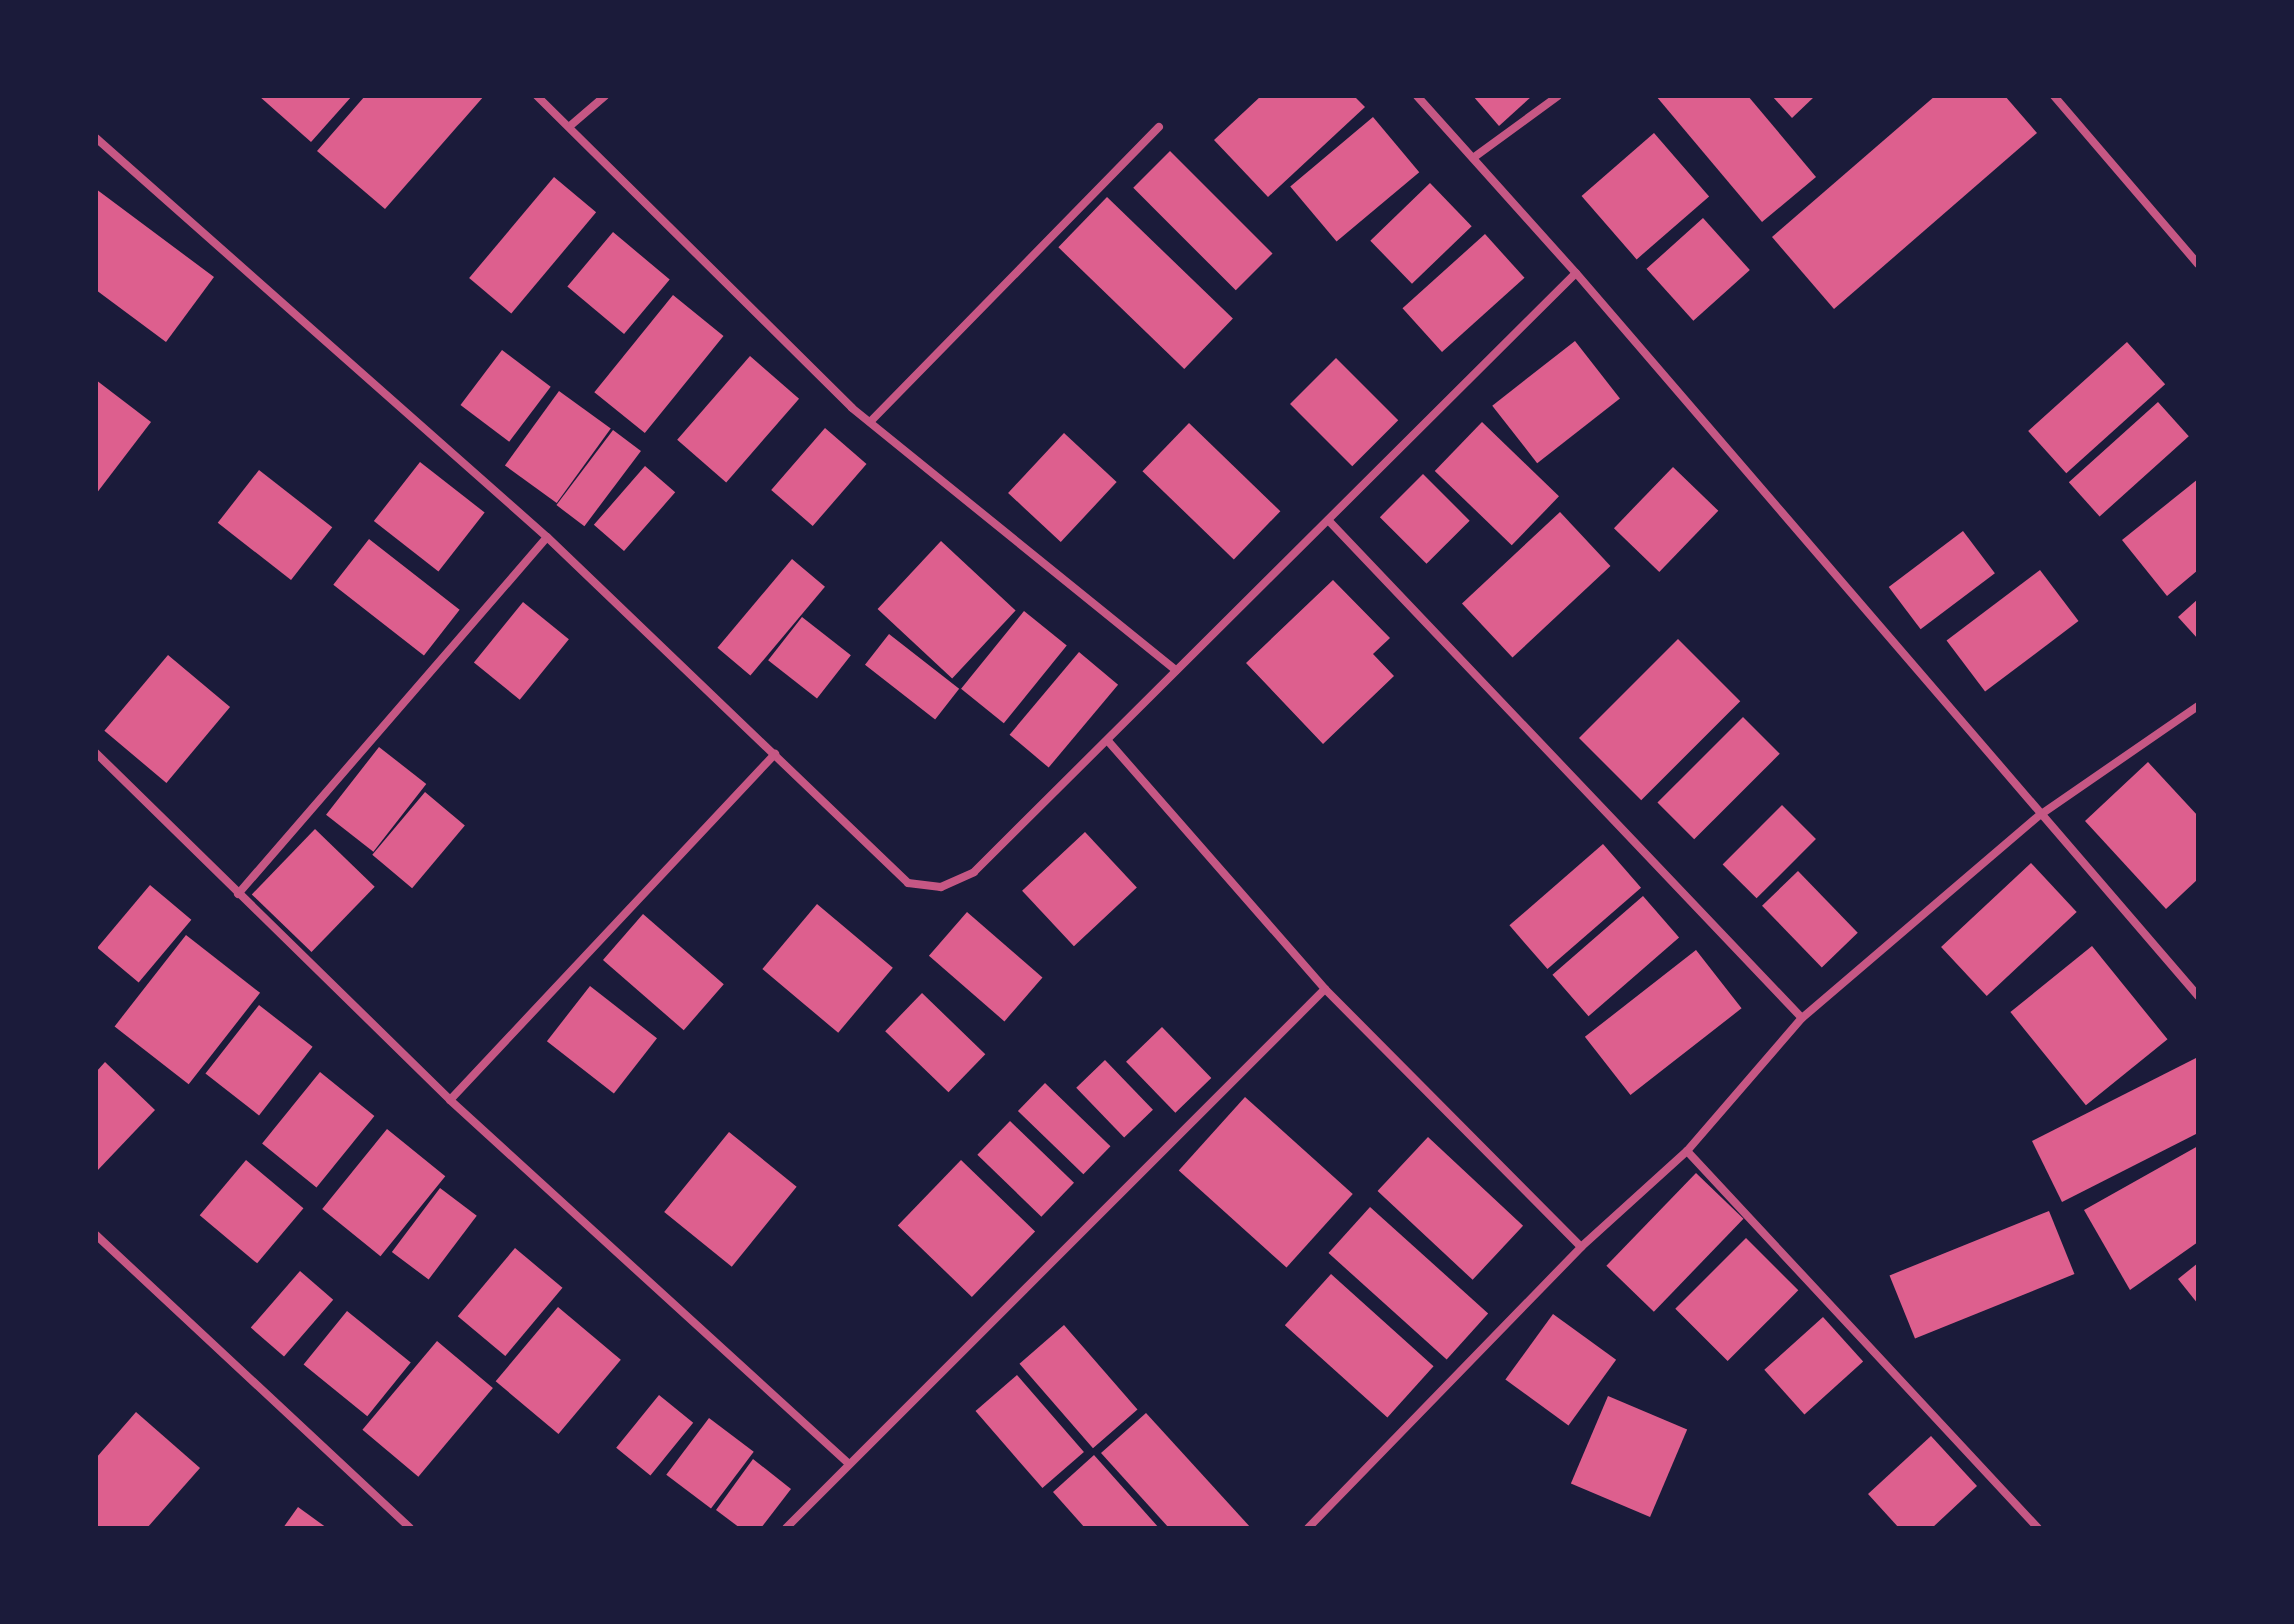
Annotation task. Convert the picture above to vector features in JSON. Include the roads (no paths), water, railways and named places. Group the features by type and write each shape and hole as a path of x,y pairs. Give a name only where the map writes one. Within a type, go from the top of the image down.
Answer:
{"street":[{"path":"537,96 870,422 1176,670"},
{"path":"570,126 605,96"},
{"path":"1417,96 1576,273 2198,996"},
{"path":"1473,158 1558,96"},
{"path":"2054,96 2198,264"},
{"path":"870,422 1159,127"},
{"path":"96,138 547,537 908,883 941,887 974,872 1576,273"},
{"path":"1329,521 1802,1018"},
{"path":"238,894 547,537"},
{"path":"1308,1528 1581,1247 1687,1151 1802,1018 2040,815 2198,706"},
{"path":"1108,741 1325,989 1581,1247"},
{"path":"96,753 450,1100 849,1464"},
{"path":"450,1100 775,754"},
{"path":"786,1528 1325,989"},
{"path":"1687,1151 2038,1528"},
{"path":"96,1235 410,1528"}]}
